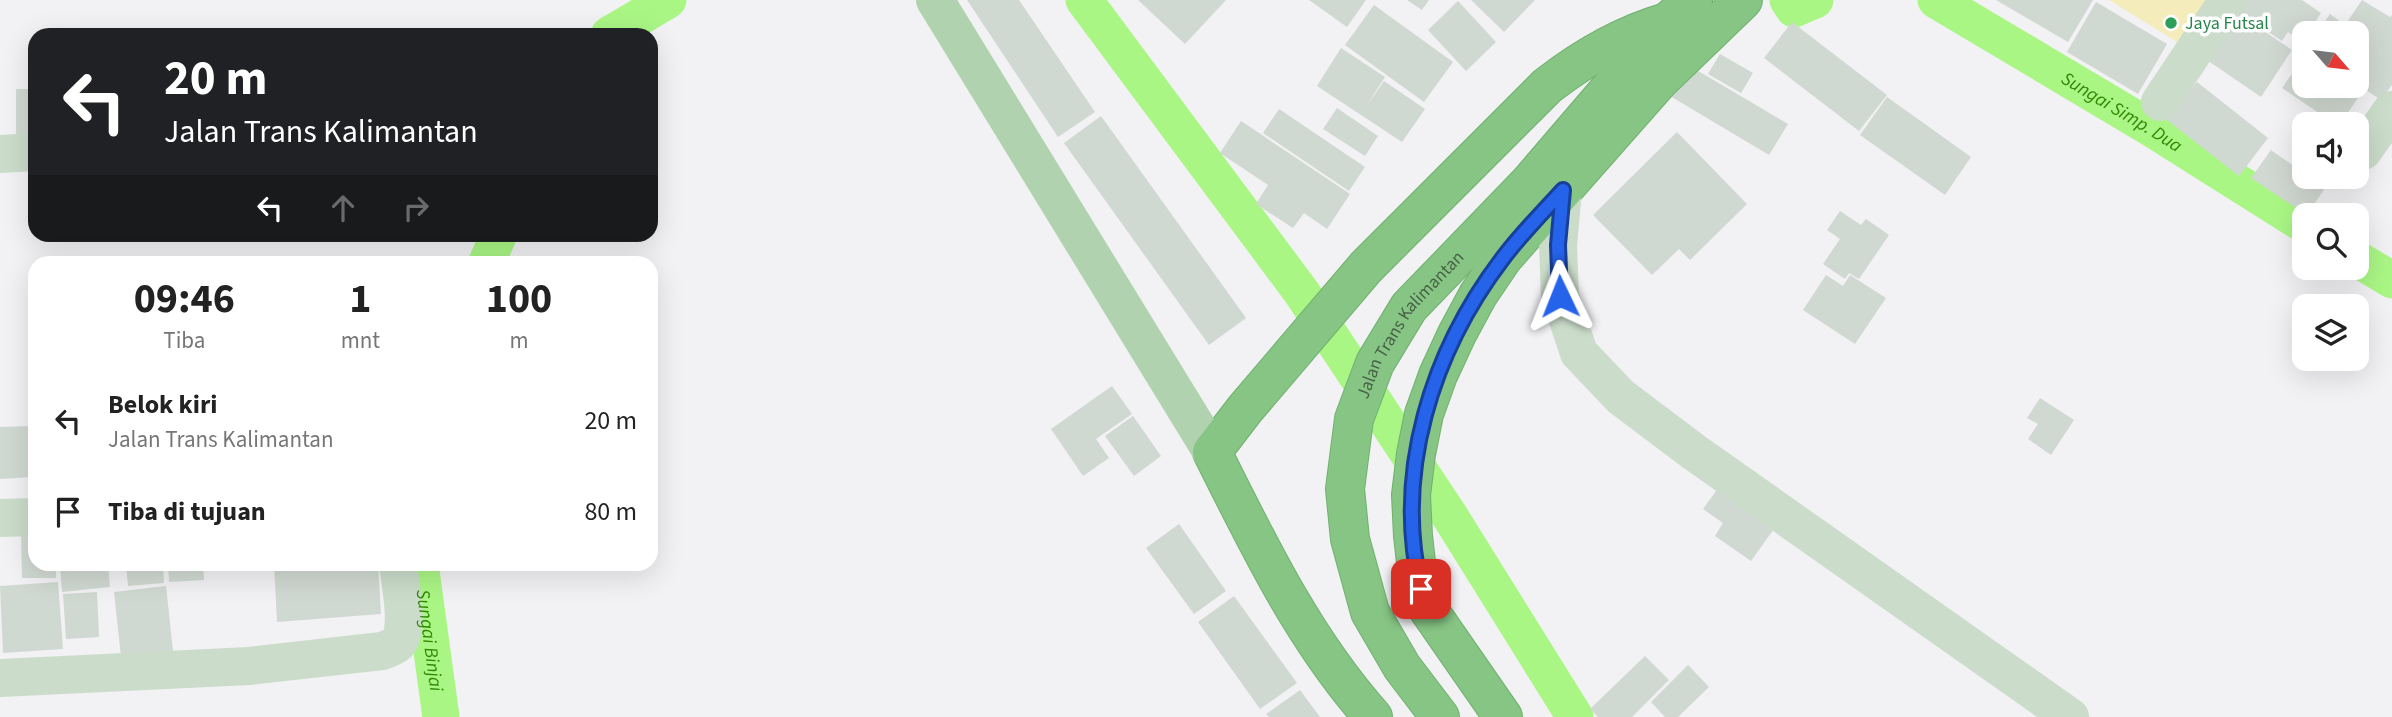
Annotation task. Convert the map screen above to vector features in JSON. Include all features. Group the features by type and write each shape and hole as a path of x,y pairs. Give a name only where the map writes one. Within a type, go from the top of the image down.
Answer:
{"highway":[{"name":"Jalan Trans Kalimantan","path":"1440,717 1402,667 1370,612 1350,540 1345,488 1354,419 1375,363 1409,307 1548,193 1744,0"},
{"path":"1373,717 1348,689 1270,567 1212,452 1244,409 1366,267 1546,86 1573,65 1680,11"},
{"name":"Jalan Trans Kalimantan","path":"1503,717 1426,606 1412,536 1416,454 1424,414 1438,374 1478,295 1680,11"}],"main road":[{"path":"935,0 1212,452"}],"street":[{"path":"2160,102 2228,0"},
{"path":"2369,143 2392,110"},
{"path":"0,154 28,152"},
{"path":"1548,193 1558,245 1560,296 1579,353 1621,397 1694,452 2070,717"},
{"path":"0,519 28,517"},
{"path":"0,678 249,666 382,650 397,644 402,635 404,619 399,571"}],"shaded area":[{"name":"Jaya Futsal","path":"2109,0 2210,0 2182,45"}],"building":[{"path":"967,0 1019,0 1095,112 1058,137"},
{"path":"1138,0 1226,0 1185,44"},
{"path":"1309,0 1366,0 1347,27"},
{"path":"1407,0 1429,0 1422,10"},
{"path":"1471,0 1535,0 1504,32"},
{"path":"1996,0 2093,0 2068,42"},
{"path":"2240,0 2302,0 2321,13 2316,21 2292,21 2292,35 2288,32 2282,41 2234,9"},
{"path":"2362,0 2390,17 2392,15 2392,85 2381,100 2370,93 2370,21 2348,21"},
{"path":"1458,1 1496,42 1466,71 1428,30"},
{"path":"2096,2 2167,44 2138,94 2067,52"},
{"path":"1374,5 1453,62 1424,102 1345,45"},
{"path":"2233,10 2292,50 2261,97 2201,56"},
{"path":"2330,14 2340,21 2325,21"},
{"path":"1792,22 1887,95 1859,131 1764,58"},
{"path":"1341,48 1385,77 1367,105 1384,81 1425,109 1402,142 1317,86"},
{"path":"1720,54 1753,73 1741,93 1708,74"},
{"path":"1688,65 1788,124 1769,155 1670,96"},
{"path":"2292,74 2292,95 2282,88"},
{"path":"2197,82 2268,138 2239,176 2167,120"},
{"path":"16,89 28,89 28,138 16,138"},
{"path":"1887,97 1971,157 1945,195 1860,135"},
{"path":"2297,98 2358,98 2348,112 2317,112"},
{"path":"1337,108 1378,136 1365,156 1323,129"},
{"path":"1279,109 1365,167 1349,191 1263,133"},
{"path":"1101,116 1246,318 1209,345 1064,143"},
{"path":"1241,121 1350,194 1327,229 1304,213 1293,228 1256,204 1268,185 1220,153"},
{"path":"1677,132 1747,204 1690,260 1679,249 1652,275 1593,215"},
{"path":"2271,150 2292,165 2292,189 2324,189 2315,203 2292,205 2251,178"},
{"path":"1840,211 1861,225 1866,219 1889,235 1859,279 1849,273 1845,279 1823,264 1840,239 1827,230"},
{"path":"1826,275 1843,286 1850,275 1886,298 1855,344 1803,310"},
{"path":"1112,386 1132,414 1096,439 1109,458 1083,476 1051,429"},
{"path":"2040,398 2074,420 2051,455 2028,439 2038,424 2027,418"},
{"path":"1133,416 1161,456 1134,476 1105,436"},
{"path":"28,426 28,477 0,479 0,427"},
{"path":"1719,487 1776,526 1751,561 1715,536 1723,523 1703,509"},
{"path":"1179,524 1226,591 1194,614 1146,548"},
{"path":"21,533 28,533 28,571 56,571 56,578 22,578"},
{"path":"60,571 109,571 110,587 62,592"},
{"path":"127,571 163,571 164,583 128,586"},
{"path":"168,571 203,571 204,580 169,582"},
{"path":"274,571 378,571 381,614 277,622"},
{"path":"58,582 63,649 3,653 0,586"},
{"path":"166,586 173,651 121,657 114,592"},
{"path":"97,592 99,637 66,639 63,594"},
{"path":"1234,596 1297,683 1260,709 1198,622"},
{"path":"1645,656 1669,680 1632,717 1598,717 1590,709"},
{"path":"1688,665 1709,687 1678,717 1665,717 1651,702"},
{"path":"1300,690 1320,717 1269,717 1266,714"}],"waterway":[{"name":"Sungai Binjai","path":"621,28 668,0"},
{"path":"1084,0 1302,293 1451,518 1575,717"},
{"name":"Sungai Simp. Dua","path":"1788,0 1794,9 1815,0"},
{"name":"Sungai Simp. Dua","path":"1936,0 2151,128 2292,217"},
{"name":"Sungai Binjai","path":"490,256 496,242"},
{"name":"Sungai Simp. Dua","path":"2369,266 2392,280"},
{"name":"Sungai Binjai","path":"421,571 441,717"}],"place":[{"name":"Jaya Futsal","path":"2171,23"}],"route":[{"path":"1421,589 1412,536 1412,495 1424,414 1438,374 1478,295 1503,258 1563,190 1558,245 1560,296"}]}
